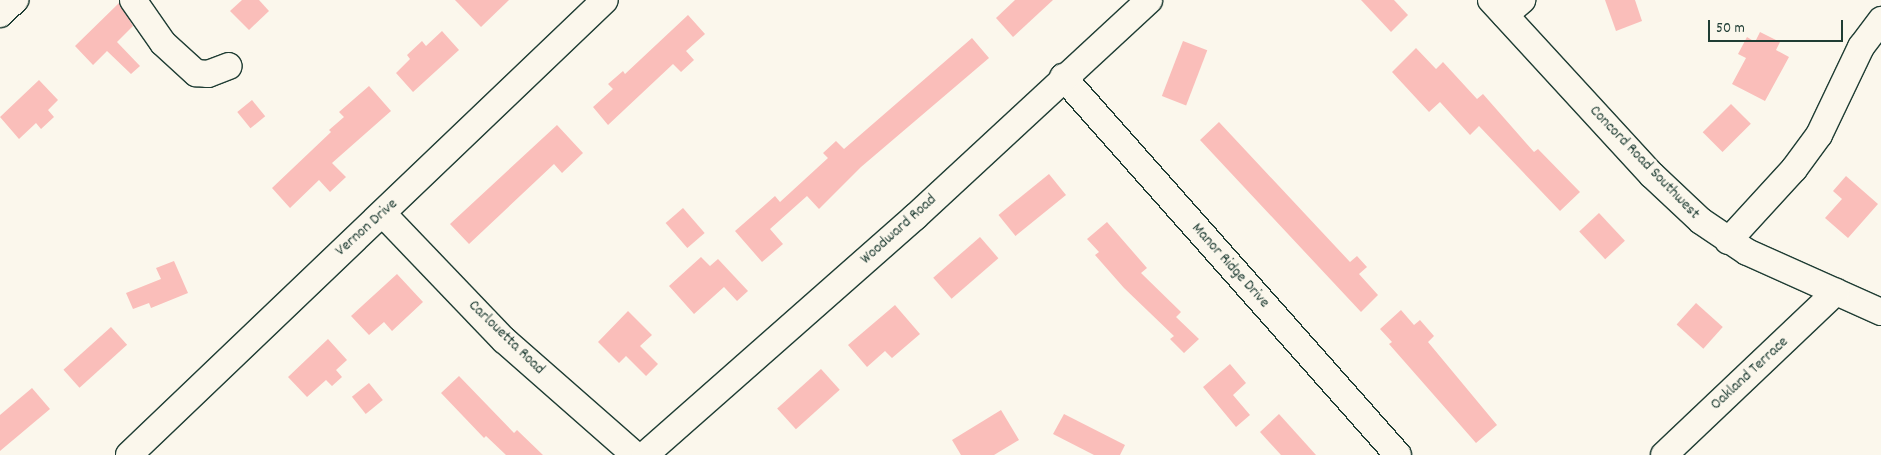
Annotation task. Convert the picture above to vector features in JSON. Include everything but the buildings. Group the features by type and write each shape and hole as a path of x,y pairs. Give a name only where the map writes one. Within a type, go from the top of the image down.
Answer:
{"street":[{"path":"0,14 14,0"},
{"path":"133,0 163,42 196,73 208,74 229,66"},
{"name":"Vernon Drive","path":"129,455 351,240 383,214 604,0"},
{"name":"Woodward Road","path":"645,455 915,216 1063,77 1149,0"},
{"name":"Concord Road Southwest","path":"1506,5 1652,174 1701,221 1747,252 1881,312"},
{"path":"1728,241 1794,169 1819,135 1861,47 1881,20"},
{"name":"Manor Ridge Drive","path":"1063,77 1398,455"},
{"name":"Carlouetta Road","path":"383,214 504,340 635,455"},
{"name":"Oakland Terrace","path":"1664,455 1836,292"}]}
